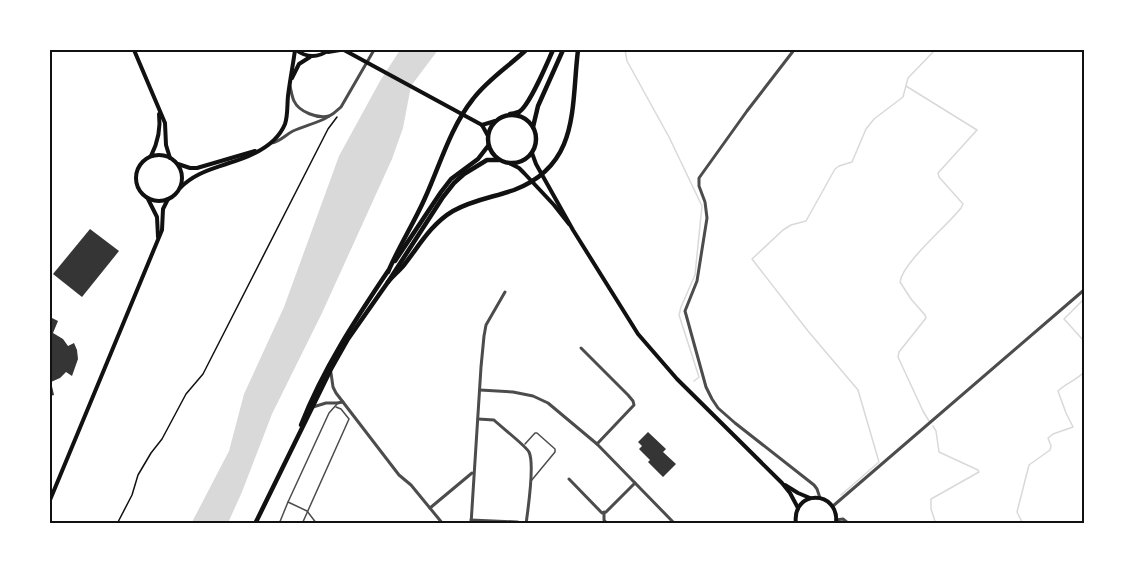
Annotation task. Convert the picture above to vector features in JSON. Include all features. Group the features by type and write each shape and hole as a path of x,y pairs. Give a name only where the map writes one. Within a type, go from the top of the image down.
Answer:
{"main road":[{"path":"134,50 165,123 166,145 171,159"},
{"path":"148,199 155,201 168,199 192,177 244,159 272,142 279,135 287,114 295,50 310,56 342,50 357,56 482,125 488,136"},
{"path":"388,272 424,200 460,118 479,92 526,50"},
{"path":"482,125 520,111 531,97 553,50"},
{"path":"509,163 522,161 532,153 535,147 533,127 538,106 563,50"},
{"path":"388,282 430,230 442,219 471,203 516,189 537,178 552,166 561,153 568,135 572,117 578,50"},
{"path":"290,82 299,64 310,56"},
{"path":"151,157 159,135 159,109"},
{"path":"510,114 523,117 533,127"},
{"path":"495,121 489,130 488,146 499,160"},
{"path":"292,447 306,412 345,337 441,192 452,179 478,159 488,146"},
{"path":"158,241 157,217 148,199 137,185 136,174 141,164 151,157 164,156 177,164 197,168 261,149"},
{"path":"532,153 573,230"},
{"path":"255,524 348,339 454,183 487,160 499,160 516,166 542,191 573,230 648,347 677,379 782,483 798,508"},
{"path":"177,164 182,175 180,188"},
{"path":"50,500 162,231 163,209 168,199"},
{"path":"782,483 798,493 829,502 835,510 836,522"},
{"path":"796,524 795,514 798,508 801,503 811,498"}],"street":[{"path":"272,142 278,142 293,131 322,121 342,107 374,50"},
{"path":"794,50 699,178 707,218 697,281 685,311 706,387 718,408 813,485 817,489 819,498"},
{"path":"290,82 297,105 314,116 322,118 334,114"},
{"path":"833,506 1084,290"},
{"path":"478,419 494,420 529,452 531,482 525,524 471,522 473,472 486,325 505,292"},
{"path":"581,348 633,400 634,405 597,444"},
{"path":"331,369 333,387 343,402 399,475 411,485 443,524"},
{"path":"480,390 513,392 533,396 548,403 597,444 675,524"},
{"path":"312,408 326,403 336,405 343,402"},
{"path":"430,508 473,472"},
{"path":"569,479 602,513 604,512"},
{"path":"604,512 635,483"},
{"path":"604,512 604,520 607,524"},
{"path":"836,522 843,519 849,524"}],"lane":[{"path":"279,524 329,414 336,405 349,419 302,524"},
{"path":"523,446 537,433 555,448 555,452 531,482"},
{"path":"288,502 307,511 317,524"}],"path":[{"path":"117,524 132,495 138,475 162,440 186,394 202,374 334,121"}],"shaded area":[{"path":"400,50 438,50 411,86 403,128 392,159 322,313 272,414 228,523 191,524 229,451 244,394 284,307 339,156 380,81"}],"building":[{"path":"90,229 119,251 82,297 53,274"},
{"path":"50,317 58,321 53,333 63,339 68,346 74,343 78,359 72,376 66,372 51,382 54,395 50,396"},
{"path":"648,432 666,449 663,452 676,464 663,477 639,449 642,446 638,442"}],"waterway":[{"path":"625,50 627,61 669,137 702,206 695,275 679,315 699,377 694,381"},
{"path":"841,495 879,462 858,390 752,259 783,230 806,221 835,169 852,162 866,129 874,119 903,97 908,78 935,50"},
{"path":"906,86 977,130 938,173 963,204 961,208 917,255 900,282 926,318 899,352 898,357 929,421"},
{"path":"1083,340 1064,319 1084,299"},
{"path":"1023,524 1017,512 1029,465 1050,450 1048,438 1073,427 1058,391 1084,372"},
{"path":"933,426 939,452 979,472 931,499 931,509 936,524"}]}
